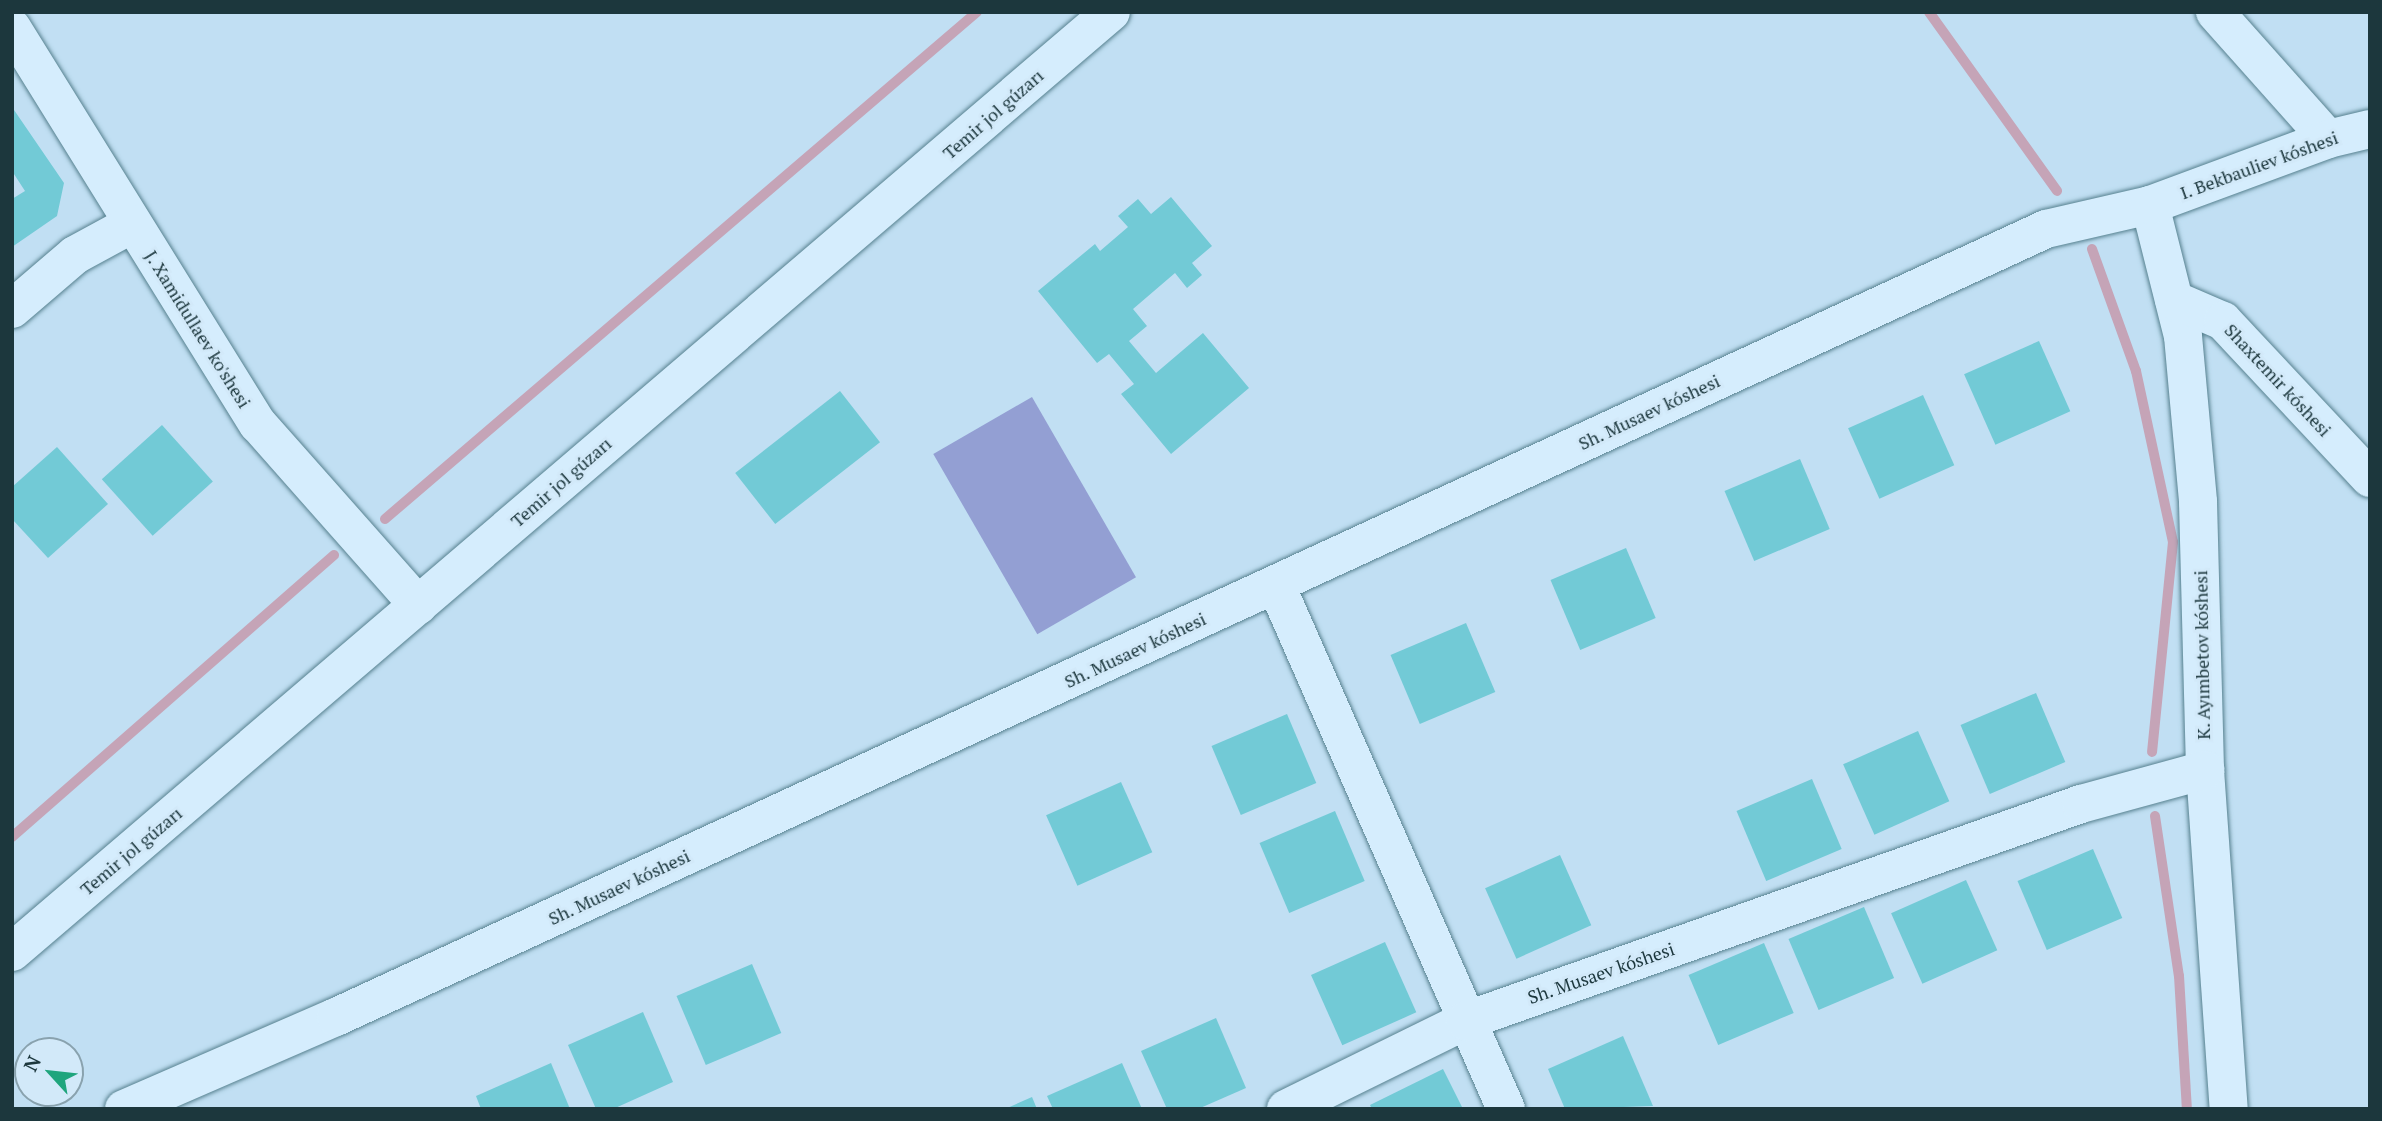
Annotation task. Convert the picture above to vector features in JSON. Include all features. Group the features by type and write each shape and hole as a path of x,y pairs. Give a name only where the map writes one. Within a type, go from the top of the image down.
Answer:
{"street":[{"name":"Temir jol gúzarı","path":"12,952 1111,12"},
{"path":"2215,12 2328,139"},
{"name":"J. Xamidullaev ko'shesi","path":"12,28 258,425 418,605"},
{"name":"I. Bekbauliev kóshesi","path":"2150,205 2328,139 2370,129"},
{"name":"K. Ayımbetov kóshesi","path":"2150,205 2183,336 2198,502 2205,771 2229,1109"},
{"name":"Sh. Musaev kóshesi","path":"124,1109 337,1017 2046,229 2150,205"},
{"path":"12,309 75,255 132,224"},
{"name":"Shaxtemir kóshesi","path":"2174,299 2223,321 2370,478"},
{"path":"1276,585 1465,1021 1506,1109"},
{"name":"Sh. Musaev kóshesi","path":"1286,1109 1465,1021 2081,804 2205,771"}],"shaded area":[{"path":"1032,397 1136,577 1037,634 933,454"}],"building":[{"path":"12,107 64,183 57,216 12,247 12,199 25,191 12,171"},
{"path":"1171,197 1212,246 1192,263 1202,275 1187,288 1175,273 1133,309 1147,326 1129,341 1156,373 1203,333 1249,388 1171,454 1121,394 1134,384 1109,354 1097,363 1038,291 1095,244 1100,251 1128,227 1118,216 1138,199 1151,214"},
{"path":"2039,341 2070,411 1995,445 1964,374"},
{"path":"840,391 880,442 775,524 735,473"},
{"path":"1923,395 1954,465 1879,499 1848,428"},
{"path":"162,425 213,481 153,536 102,479"},
{"path":"57,447 108,504 48,558 12,519 12,487"},
{"path":"1800,459 1830,529 1754,561 1725,491"},
{"path":"1626,548 1656,618 1580,650 1551,580"},
{"path":"1466,623 1495,692 1420,724 1391,655"},
{"path":"2036,693 2065,762 1990,794 1961,725"},
{"path":"1287,714 1316,783 1241,815 1212,746"},
{"path":"1918,731 1949,801 1874,835 1843,764"},
{"path":"1812,779 1842,849 1766,881 1737,811"},
{"path":"1121,782 1152,852 1077,886 1046,815"},
{"path":"1335,811 1365,881 1289,913 1260,843"},
{"path":"2093,849 2122,918 2047,950 2018,881"},
{"path":"1560,855 1591,925 1516,959 1485,888"},
{"path":"1966,880 1997,950 1922,984 1891,913"},
{"path":"1864,907 1894,978 1819,1010 1789,939"},
{"path":"1385,942 1416,1012 1342,1045 1311,975"},
{"path":"1764,943 1794,1013 1718,1045 1689,975"},
{"path":"752,964 781,1033 706,1065 677,996"},
{"path":"643,1012 673,1082 613,1109 596,1109 568,1045"},
{"path":"1216,1018 1246,1088 1198,1109 1167,1109 1141,1051"},
{"path":"1623,1036 1653,1106 1565,1109 1548,1069"},
{"path":"551,1063 570,1109 481,1109 476,1096"},
{"path":"1122,1063 1142,1109 1053,1109 1047,1096"},
{"path":"1443,1069 1463,1109 1372,1109 1370,1105"},
{"path":"1032,1097 1037,1109 1005,1109"}],"waterway":[{"path":"385,519 977,12"},
{"path":"1929,12 2057,191"},
{"path":"2092,249 2136,371 2173,542 2152,752"},
{"path":"12,837 334,555"},
{"path":"2155,816 2179,976 2187,1109"}]}
